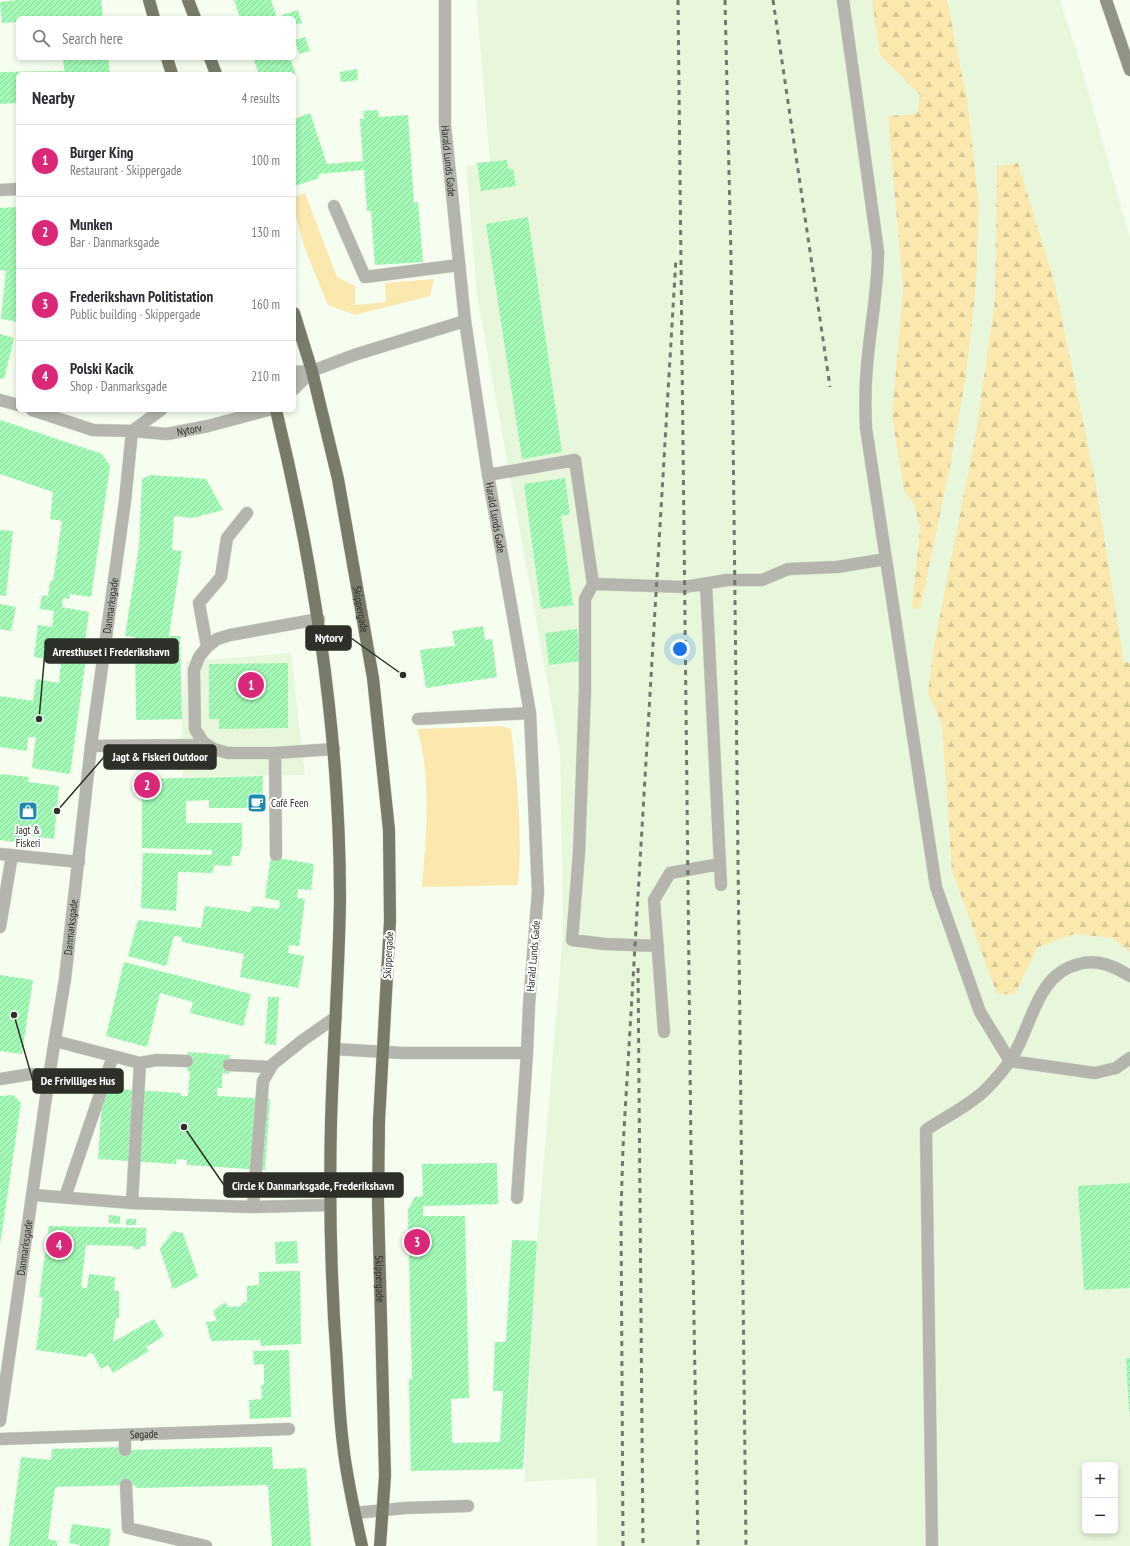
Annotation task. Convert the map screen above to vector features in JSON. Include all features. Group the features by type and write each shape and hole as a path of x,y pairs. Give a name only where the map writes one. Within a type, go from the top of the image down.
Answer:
{"main road":[{"path":"149,0 153,16"},
{"path":"188,0 194,16"},
{"path":"168,60 171,72"},
{"path":"211,60 215,72"},
{"path":"296,320 312,371"},
{"name":"Skippergade","path":"312,371 338,479 373,678 389,830 390,921 379,1121 378,1202 385,1476 380,1546"},
{"path":"276,412 304,533 319,619 334,749 340,898 330,1205 334,1323 340,1417 348,1477 362,1546"}],"street":[{"name":"Harald Lunds Gade","path":"445,0 445,125 465,321 488,475 530,713 538,892 529,1005 517,1198"},
{"path":"843,0 878,251 878,277 865,394 866,428 936,887 980,1012 1010,1061"},
{"path":"1106,0 1130,70"},
{"path":"0,190 16,189"},
{"path":"334,206 365,277 460,265"},
{"path":"296,372 312,371 354,355 465,321"},
{"path":"296,387 312,371"},
{"path":"0,400 16,405"},
{"path":"132,431 158,412"},
{"name":"Nytorv","path":"53,413 93,430 167,434 208,426 260,412"},
{"name":"Danmarksgade","path":"0,1422 34,1195 79,862 91,746 125,501 132,431"},
{"path":"488,475 575,460 593,584 585,599 585,690 579,846 572,940 605,944 658,946"},
{"path":"207,646 199,603 221,577 227,538 248,513"},
{"path":"593,584 685,587 727,580 762,580 788,568 837,567 886,559"},
{"path":"706,584 721,885"},
{"path":"206,745 195,729 194,670 199,657 207,646 217,640 230,636 319,619"},
{"path":"418,719 530,713"},
{"path":"91,746 206,745 228,753 275,753 334,749"},
{"path":"275,753 276,855"},
{"path":"0,927 6,855 79,862"},
{"path":"664,1032 654,900 670,873 720,864"},
{"path":"932,1546 926,1130 978,1097 1010,1061 1039,998 1050,979 1068,966 1090,961 1111,965 1130,976"},
{"path":"253,1207 263,1081 271,1067 303,1040 336,1017"},
{"path":"55,1041 140,1063 157,1060 187,1062"},
{"path":"334,1049 383,1052 527,1053"},
{"path":"65,1197 113,1056"},
{"path":"1010,1061 1094,1073 1116,1068 1130,1058"},
{"path":"132,1203 140,1063"},
{"path":"229,1065 271,1067"},
{"path":"0,1079 31,1074 49,1076"},
{"path":"34,1195 132,1203 253,1207 330,1205"},
{"name":"Søgade","path":"0,1439 289,1429"},
{"path":"125,1434 125,1450"},
{"path":"126,1485 128,1528 206,1546"},
{"path":"355,1513 382,1510 468,1506"}],"shaded area":[{"path":"476,0 1060,0 1076,49 1130,238 1130,1546 597,1546 596,1478 524,1482 537,1241 563,933 560,752 477,296 466,166 490,162"},
{"path":"291,653 305,775 183,777 182,719 186,661"}],"green space":[{"path":"872,0 947,0 967,100 979,204 976,285 966,375 949,471 920,610 912,607 920,528 914,504 904,491 892,416 903,289 888,116 917,114 920,95 880,55"},
{"path":"1018,163 1054,281 1094,475 1124,662 1130,663 1130,952 1113,938 1074,934 1038,947 1015,994 997,994 952,871 942,725 928,693 933,651 976,432 995,300 997,166"},
{"path":"305,193 337,277 355,286 355,305 386,302 385,283 434,279 430,296 355,315 328,305 306,252 296,214 296,196"},
{"path":"502,726 511,729 519,807 520,846 518,885 422,887 427,807 425,767 417,729"}],"building":[{"path":"18,0 101,0 103,16 16,16 16,22 2,23 0,2"},
{"path":"234,0 271,0 276,16 239,16"},
{"path":"298,10 302,23 296,24 296,16 282,15"},
{"path":"305,37 310,51 299,54 296,40"},
{"path":"63,60 108,60 110,72 16,72 16,103 0,104 0,72 64,71"},
{"path":"254,60 291,60 295,72 258,72"},
{"path":"357,69 358,80 341,82 340,72"},
{"path":"378,110 379,117 408,115 414,203 418,202 423,262 375,265 371,211 367,211 364,170 318,174 319,178 296,185 296,118 310,113 327,164 363,161 360,119 364,118 363,111"},
{"path":"507,160 508,169 513,169 516,186 481,191 477,163"},
{"path":"16,207 16,322 1,319 6,271 0,270 0,208"},
{"path":"528,217 562,452 522,459 486,224"},
{"path":"0,334 14,338 4,379 0,378"},
{"path":"0,420 102,454 110,466 91,597 70,594 69,599 63,598 62,607 89,612 84,648 70,646 70,649 87,651 70,774 32,768 36,737 28,737 27,751 0,747 0,696 33,701 36,679 59,683 61,661 34,657 38,625 52,627 54,611 40,609 42,595 48,596 50,581 53,581 62,521 50,519 53,492 0,474"},
{"path":"151,475 206,479 223,510 193,518 174,516 172,550 182,551 169,636 180,636 182,719 136,720 135,637 125,636 139,547 142,479"},
{"path":"565,478 570,514 561,516 573,605 541,609 524,484"},
{"path":"0,530 13,531 6,596 0,595"},
{"path":"0,604 16,607 11,631 0,629"},
{"path":"483,626 485,640 492,639 497,677 426,688 420,650 455,646 452,631"},
{"path":"577,629 581,661 549,665 545,633"},
{"path":"288,663 288,728 219,729 219,719 209,719 209,664"},
{"name":"Jagt & Fiskeri","path":"0,774 29,777 28,782 59,786 54,839 23,835 22,843 0,840"},
{"path":"263,776 262,808 209,808 209,800 186,801 186,823 242,823 242,846 239,856 232,856 231,866 214,865 213,873 178,872 176,911 141,908 143,853 212,855 212,850 142,848 142,779"},
{"path":"271,857 314,864 311,890 298,889 297,898 305,899 299,946 289,945 288,953 304,956 298,988 240,977 244,954 182,942 182,937 174,936 166,966 128,956 138,920 201,928 205,906 250,912 252,906 279,909 280,901 265,898"},
{"path":"124,962 251,994 243,1026 190,1013 193,1002 160,993 147,1047 106,1036"},
{"path":"0,975 33,980 22,1054 0,1051"},
{"path":"268,997 279,997 276,1045 265,1044"},
{"path":"188,1052 230,1055 229,1074 222,1073 222,1088 217,1088 217,1096 270,1099 265,1170 187,1165 187,1160 176,1159 176,1164 98,1159 103,1088 181,1093 181,1096 188,1096 190,1071 187,1071"},
{"path":"13,1095 21,1103 0,1245 0,1096"},
{"path":"497,1163 498,1204 423,1206 423,1216 465,1216 469,1398 451,1399 452,1443 500,1442 503,1391 493,1391 495,1342 506,1342 512,1240 537,1241 523,1469 411,1471 409,1379 412,1379 408,1210 415,1197 423,1196 422,1164"},
{"path":"1130,1183 1130,1288 1084,1290 1078,1186"},
{"path":"109,1215 120,1216 120,1224 109,1223"},
{"path":"126,1219 136,1219 136,1225 126,1225"},
{"path":"49,1226 146,1228 146,1246 140,1246 140,1249 134,1249 133,1246 86,1245 81,1287 87,1288 89,1274 115,1277 114,1291 119,1291 119,1318 116,1318 113,1342 154,1319 164,1336 146,1347 149,1351 113,1373 108,1365 101,1369 93,1354 88,1353 87,1357 36,1350 43,1298 39,1297"},
{"path":"173,1231 183,1233 198,1277 173,1289 160,1249"},
{"path":"297,1241 298,1263 276,1264 275,1242"},
{"path":"300,1271 301,1344 261,1346 260,1340 211,1341 206,1322 217,1321 213,1311 225,1302 228,1307 242,1306 242,1303 247,1302 247,1286 259,1285 259,1272"},
{"path":"289,1350 291,1417 250,1419 249,1400 262,1399 261,1385 264,1385 264,1364 254,1365 253,1351"},
{"path":"1126,1358 1130,1358 1130,1412 1129,1412"},
{"path":"122,1447 125,1450 272,1447 273,1469 306,1468 311,1546 272,1546 268,1485 136,1488 135,1485 126,1485 55,1487 48,1539 57,1541 57,1546 9,1546 21,1457 51,1460 52,1449"},
{"path":"72,1524 111,1529 109,1546 80,1546 69,1543"}],"railway":[{"path":"678,0 691,1150 698,1546"},
{"path":"725,0 731,258 746,1546"},
{"path":"773,0 830,387"},
{"path":"623,1546 621,1211 623,1147 676,258"},
{"path":"638,968 643,1546"}],"place":[{"name":"Nytorv","path":"403,675"},
{"name":"Burger King","path":"251,685"},
{"name":"Arresthuset i Frederikshavn","path":"39,719"},
{"name":"Munken","path":"147,785"},
{"name":"Café Feen","path":"257,803"},
{"name":"Jagt & Fiskeri","path":"28,811"},
{"name":"Jagt & Fiskeri Outdoor","path":"57,811"},
{"name":"De Frivilliges Hus","path":"14,1015"},
{"name":"Circle K Danmarksgade, Frederikshavn","path":"184,1127"},
{"name":"Frederikshavn Politistation","path":"417,1242"},
{"name":"Polski Kacik","path":"59,1245"}]}
